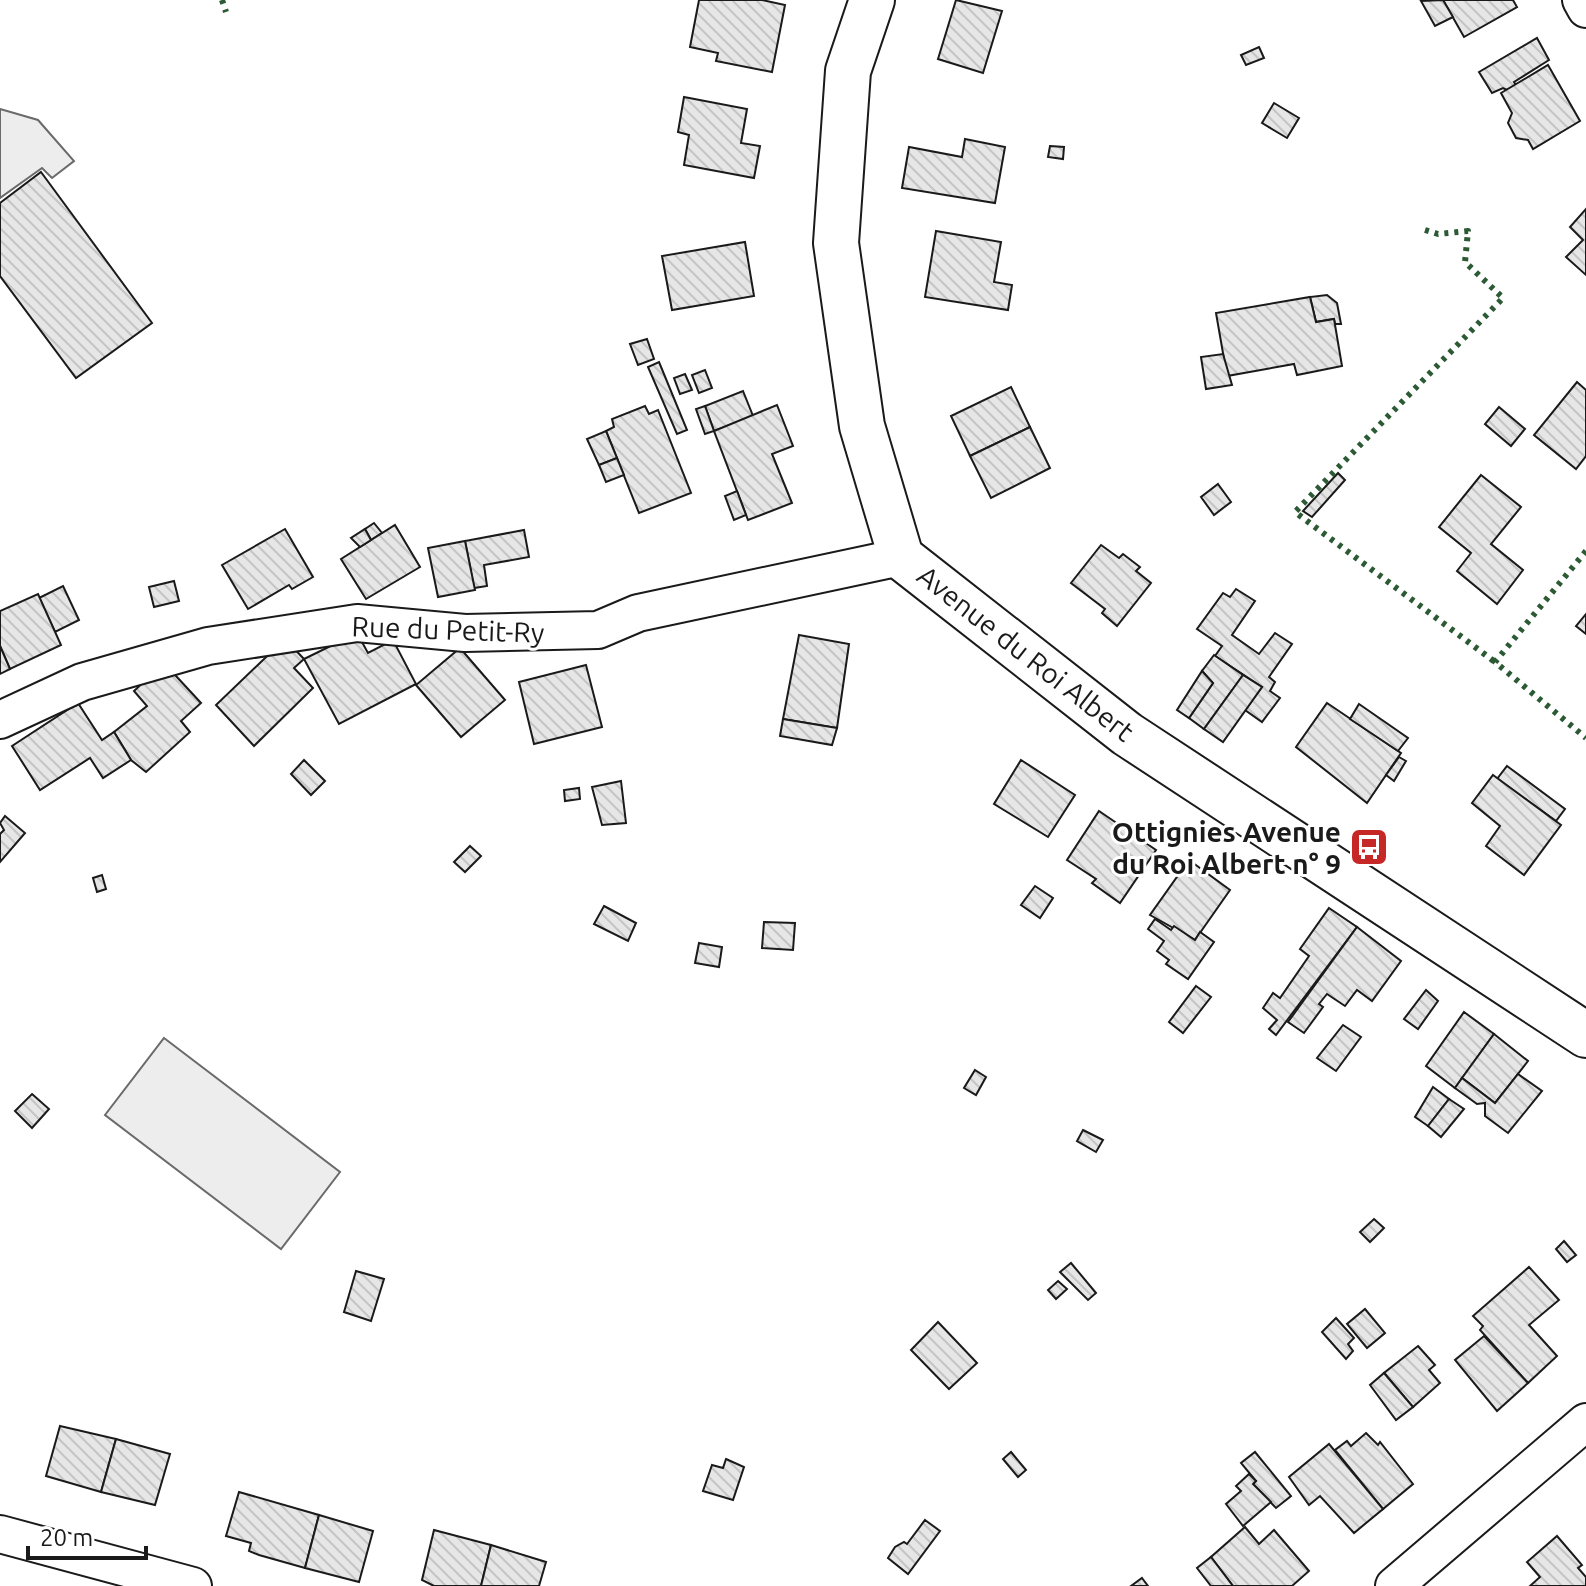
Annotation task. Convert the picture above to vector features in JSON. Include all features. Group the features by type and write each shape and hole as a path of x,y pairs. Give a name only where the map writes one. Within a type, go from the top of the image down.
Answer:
{"main road":[{"name":"Avenue du Roi Albert","path":"872,0 848,71 836,243 862,426 901,557 1127,734 1586,1035"}],"street":[{"path":"1581,0 1586,9"},
{"name":"Rue du Petit-Ry","path":"0,720 82,682 208,646 357,623 465,633 598,630 638,613 901,557"},
{"path":"1394,1586 1586,1422"},
{"path":"0,1534 193,1586"}],"shaded area":[{"path":"0,109 38,120 74,161 52,178 42,168 0,198"},
{"path":"164,1038 340,1172 281,1249 105,1115"}],"building":[{"path":"699,0 762,0 785,5 772,72 716,61 718,53 690,47"},
{"path":"956,0 1002,11 983,73 938,59"},
{"path":"1443,0 1513,0 1517,7 1464,37"},
{"path":"1443,0 1453,17 1435,26 1421,1"},
{"path":"1537,38 1549,60 1514,82 1516,85 1492,93 1479,72"},
{"path":"1259,47 1264,58 1246,65 1241,55"},
{"path":"1548,65 1580,121 1533,149 1528,140 1516,138 1508,123 1512,113 1501,93"},
{"path":"684,97 747,109 741,143 760,146 754,178 684,165 689,135 678,132"},
{"path":"1274,103 1299,118 1287,138 1262,123"},
{"path":"965,139 1005,147 995,203 902,188 909,147 962,157"},
{"path":"1050,146 1064,147 1063,159 1048,157"},
{"path":"41,172 152,323 76,378 0,276 0,203"},
{"path":"1586,209 1586,275 1566,257 1583,240 1570,227"},
{"path":"936,231 1001,242 994,282 1012,285 1008,310 925,297"},
{"path":"745,242 754,296 672,310 662,256"},
{"path":"1327,295 1337,303 1341,324 1335,324 1334,319 1316,322 1310,297"},
{"path":"1310,297 1316,322 1334,319 1342,366 1297,375 1294,364 1227,376 1216,313"},
{"path":"647,339 654,359 638,365 630,344"},
{"path":"1223,354 1232,385 1206,389 1201,357"},
{"path":"659,362 687,430 677,434 648,367"},
{"path":"705,370 712,388 699,393 692,375"},
{"path":"685,374 692,390 680,394 674,378"},
{"path":"1577,382 1586,390 1586,456 1576,469 1534,435"},
{"path":"1011,387 1030,427 970,456 951,416"},
{"path":"743,391 753,416 714,431 705,406"},
{"path":"777,405 793,446 772,454 792,503 748,520 714,431"},
{"path":"645,406 649,414 658,410 691,493 639,513 606,431 614,427 612,419"},
{"path":"705,406 714,431 705,434 696,409"},
{"path":"1499,407 1525,429 1511,446 1485,424"},
{"path":"1030,427 1050,468 991,498 970,456"},
{"path":"606,431 617,458 599,465 587,439"},
{"path":"617,458 624,475 606,482 599,465"},
{"path":"1338,473 1345,480 1312,517 1303,511"},
{"path":"1481,475 1521,507 1491,544 1523,570 1497,604 1457,571 1471,553 1439,527"},
{"path":"1218,484 1231,502 1214,515 1201,497"},
{"path":"737,491 746,515 734,520 725,496"},
{"path":"374,523 382,533 371,540 365,529"},
{"path":"395,525 420,567 366,599 341,559"},
{"path":"285,529 313,577 292,589 289,585 248,609 222,565"},
{"path":"365,529 371,540 360,547 351,538"},
{"path":"524,530 529,557 484,565 487,586 474,588 465,541"},
{"path":"465,541 475,590 438,597 428,548"},
{"path":"1101,545 1119,558 1123,554 1140,567 1136,571 1151,583 1117,626 1102,613 1105,609 1071,583"},
{"path":"174,581 179,601 154,607 149,587"},
{"path":"63,586 79,620 55,632 39,598"},
{"path":"1236,589 1255,601 1232,635 1259,654 1275,633 1292,644 1269,677 1275,682 1270,691 1280,698 1262,722 1245,710 1262,687 1215,656 1222,646 1197,629 1223,593 1230,597"},
{"path":"38,594 61,645 10,669 0,646 0,611"},
{"path":"1586,614 1586,634 1576,626"},
{"path":"357,633 368,653 393,640 416,684 339,724 304,659"},
{"path":"799,635 849,644 837,728 783,719"},
{"path":"285,639 304,659 294,668 313,688 254,746 216,705"},
{"path":"0,646 10,669 0,674"},
{"path":"460,648 505,700 461,737 416,685"},
{"path":"1214,655 1243,675 1204,729 1189,718 1213,683 1202,671"},
{"path":"164,663 201,703 181,721 190,732 146,772 131,760 114,732 147,706 134,691"},
{"path":"586,665 602,727 534,744 519,682"},
{"path":"1202,671 1213,683 1189,718 1177,710"},
{"path":"1243,675 1262,687 1223,742 1204,729"},
{"path":"78,703 102,740 114,732 131,760 103,778 90,758 40,790 12,746"},
{"path":"1327,703 1401,753 1367,803 1296,747"},
{"path":"1359,704 1408,738 1398,751 1350,719"},
{"path":"783,719 837,728 832,745 780,736"},
{"path":"1399,757 1406,761 1394,781 1386,775"},
{"path":"304,760 325,781 311,795 291,774"},
{"path":"1021,760 1075,795 1048,837 994,804"},
{"path":"1507,766 1565,809 1556,821 1497,779"},
{"path":"1493,775 1561,825 1524,875 1486,846 1500,826 1472,803"},
{"path":"621,781 626,823 602,825 592,787"},
{"path":"579,788 580,799 565,801 564,790"},
{"path":"1099,811 1156,850 1120,903 1092,883 1096,879 1067,860"},
{"path":"5,816 25,833 0,862 0,834 4,830 0,823"},
{"path":"470,846 481,856 465,872 454,862"},
{"path":"1189,860 1230,890 1195,940 1150,915"},
{"path":"102,875 106,889 97,892 93,878"},
{"path":"1035,886 1053,898 1040,918 1021,905"},
{"path":"604,906 636,923 628,941 594,924"},
{"path":"1329,908 1357,927 1276,1035 1269,1029 1277,1020 1263,1008 1273,993 1280,998 1309,956 1300,949"},
{"path":"1155,919 1171,930 1174,926 1195,940 1200,932 1214,942 1188,979 1166,964 1169,960 1157,951 1164,941 1148,929"},
{"path":"764,922 795,923 793,950 762,948"},
{"path":"1357,927 1401,961 1372,1001 1357,990 1345,1006 1327,994 1319,1004 1323,1007 1304,1033 1288,1022"},
{"path":"699,943 722,947 719,967 695,963"},
{"path":"1196,986 1211,997 1183,1033 1169,1022"},
{"path":"1426,990 1438,1001 1418,1029 1404,1019"},
{"path":"1464,1012 1494,1034 1455,1088 1426,1066"},
{"path":"1343,1025 1361,1037 1336,1071 1317,1058"},
{"path":"1494,1034 1528,1061 1495,1103 1462,1078"},
{"path":"975,1070 986,1077 976,1095 964,1088"},
{"path":"1518,1074 1542,1091 1508,1133 1485,1116 1485,1103 1477,1104 1455,1088 1462,1078 1495,1103"},
{"path":"1433,1087 1449,1099 1428,1126 1415,1117"},
{"path":"32,1094 49,1109 32,1128 15,1111"},
{"path":"1449,1099 1464,1109 1441,1137 1428,1126"},
{"path":"1083,1130 1103,1140 1096,1152 1077,1141"},
{"path":"1374,1219 1384,1228 1370,1242 1360,1232"},
{"path":"1564,1241 1576,1255 1567,1262 1556,1249"},
{"path":"1071,1263 1096,1293 1088,1300 1060,1272"},
{"path":"1529,1267 1559,1300 1529,1325 1557,1356 1528,1383 1480,1330 1483,1326 1473,1316"},
{"path":"356,1271 384,1279 371,1321 344,1312"},
{"path":"1058,1281 1067,1289 1056,1299 1048,1290"},
{"path":"1365,1309 1385,1333 1367,1348 1347,1324"},
{"path":"1336,1318 1354,1338 1348,1344 1353,1351 1346,1359 1322,1332"},
{"path":"938,1322 977,1363 949,1389 911,1350"},
{"path":"1484,1336 1528,1383 1497,1411 1455,1360"},
{"path":"1418,1346 1435,1365 1429,1370 1440,1383 1413,1407 1384,1373"},
{"path":"1384,1373 1413,1407 1396,1420 1370,1385"},
{"path":"60,1426 116,1439 101,1492 46,1476"},
{"path":"1366,1433 1378,1445 1380,1442 1413,1484 1383,1509 1335,1450 1347,1441 1351,1446"},
{"path":"116,1439 170,1454 155,1505 101,1492"},
{"path":"1329,1444 1383,1509 1354,1533 1320,1496 1309,1505 1289,1477"},
{"path":"1011,1452 1026,1470 1018,1477 1003,1459"},
{"path":"1255,1452 1291,1496 1276,1508 1253,1484 1256,1481 1241,1463"},
{"path":"726,1459 744,1467 733,1500 703,1491 712,1465 723,1468"},
{"path":"1249,1474 1256,1481 1253,1484 1271,1502 1243,1526 1226,1504 1241,1491 1236,1486"},
{"path":"239,1492 319,1515 305,1568 249,1551 251,1543 226,1536"},
{"path":"319,1515 373,1531 359,1582 305,1568"},
{"path":"925,1520 940,1531 908,1574 888,1558 895,1547 904,1542 907,1544"},
{"path":"1245,1527 1259,1544 1274,1530 1309,1571 1292,1586 1233,1586 1211,1557"},
{"path":"434,1530 491,1545 481,1586 434,1586 422,1580"},
{"path":"1557,1536 1582,1565 1578,1568 1586,1577 1586,1586 1530,1586 1540,1577 1527,1562"},
{"path":"491,1545 546,1562 539,1586 481,1586"},
{"path":"1211,1557 1233,1586 1211,1586 1197,1568"},
{"path":"1142,1578 1148,1586 1131,1586"}],"hedge":[{"path":"222,0 226,12"},
{"path":"1425,230 1438,234 1468,231 1465,262 1503,298 1295,512 1495,662"},
{"path":"1586,551 1495,662 1586,738"}],"place":[{"name":"Ottignies Avenue du Roi Albert n° 9","path":"1369,847"}]}
